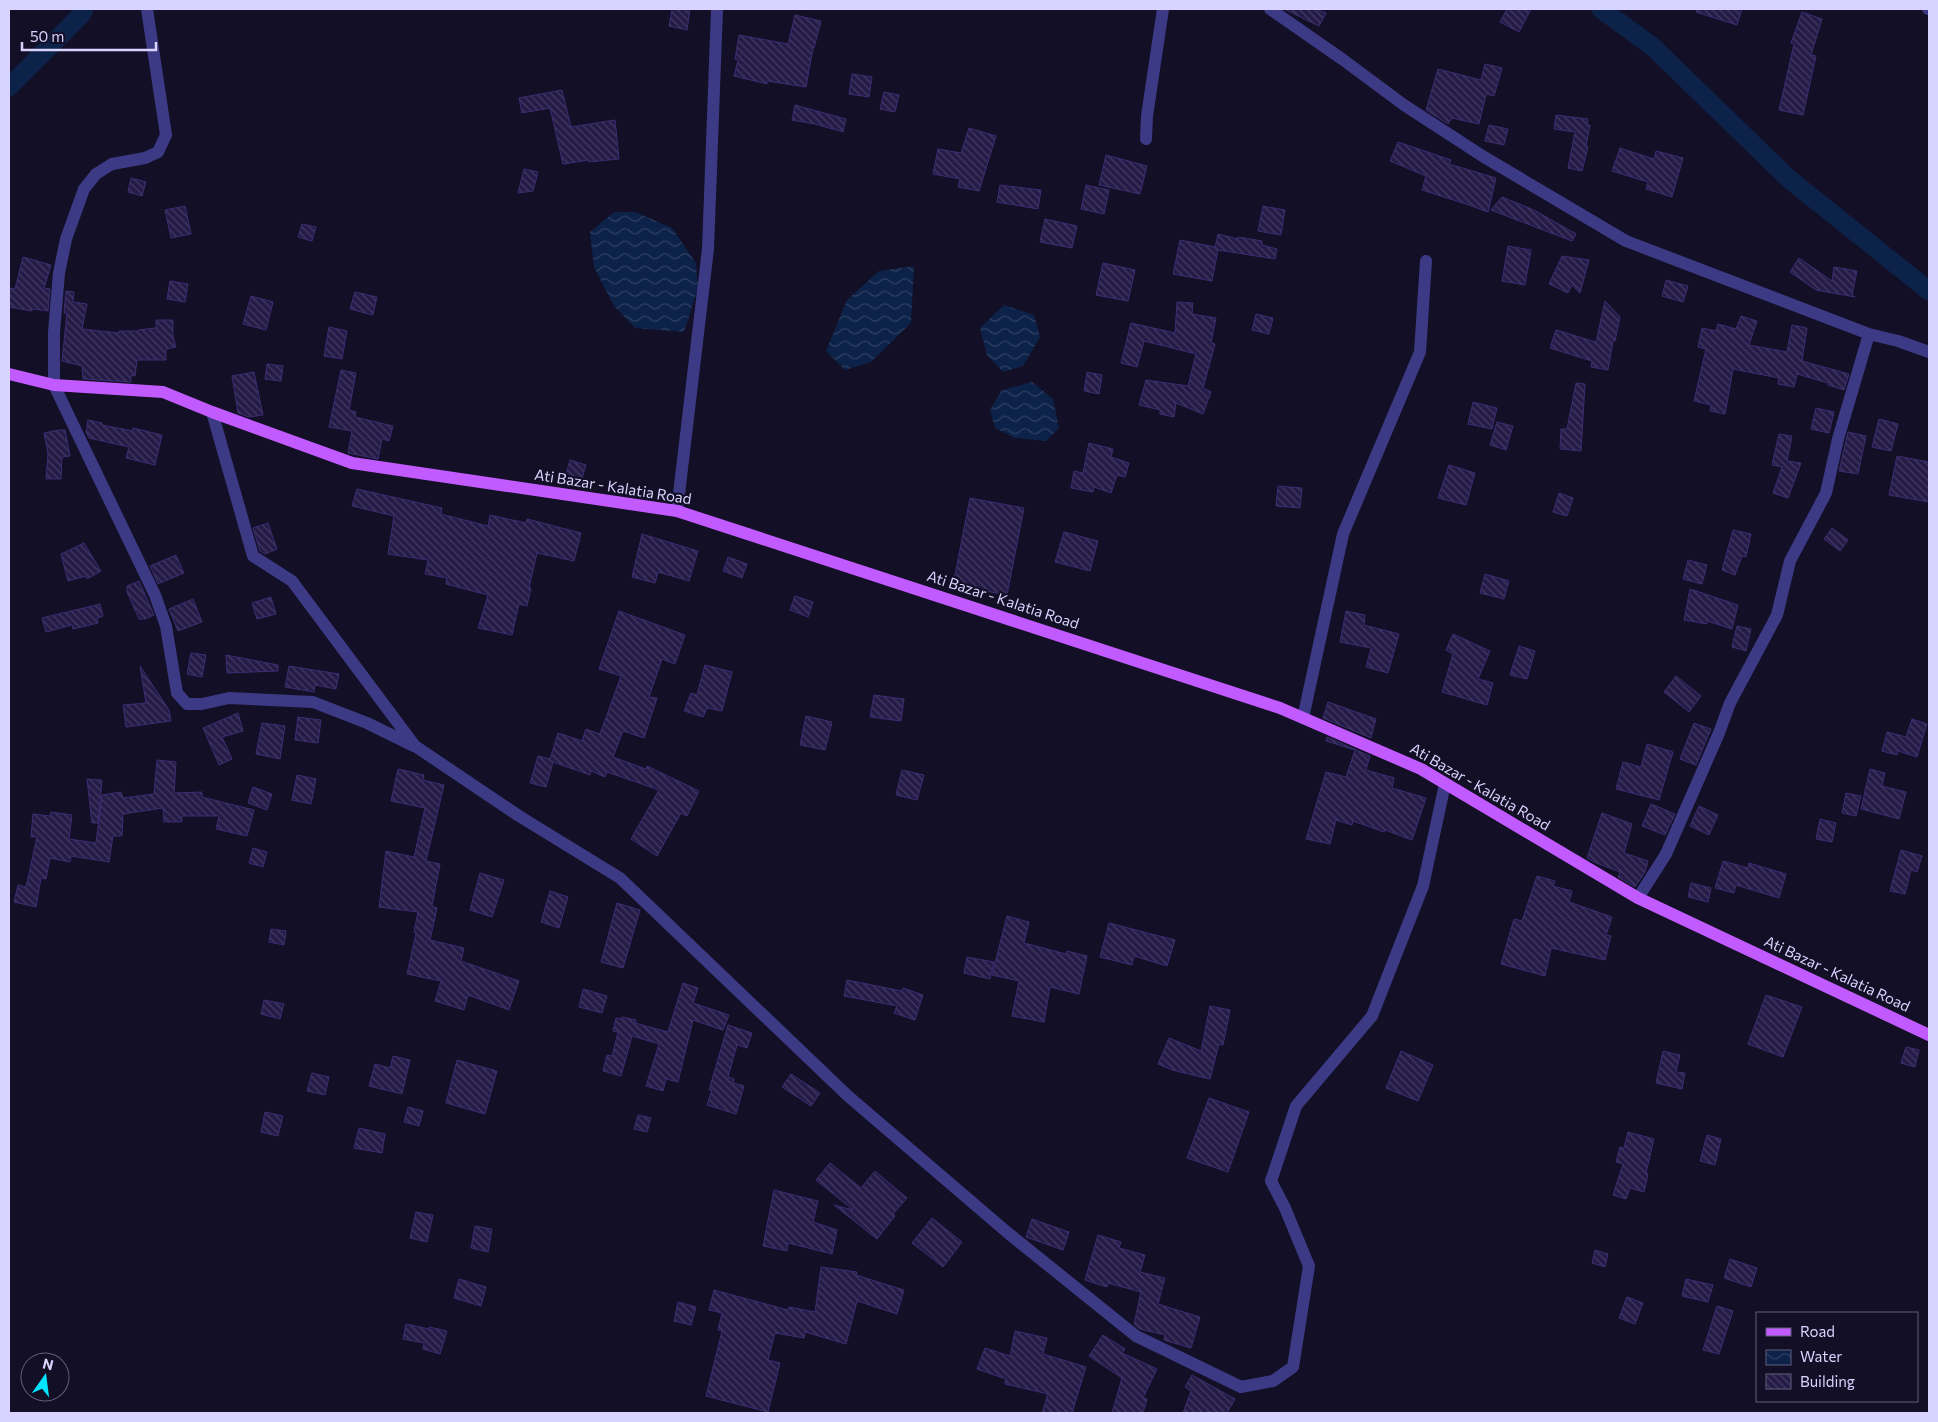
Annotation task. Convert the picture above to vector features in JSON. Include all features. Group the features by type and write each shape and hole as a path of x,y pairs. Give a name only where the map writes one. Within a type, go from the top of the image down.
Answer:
{"main road":[{"name":"Ati Bazar - Kalatia Road","path":"9,374 54,385 163,392 352,463 677,511 1271,705 1421,769 1638,898 1929,1035"}],"street":[{"path":"147,9 166,135 158,152 145,158 112,164 96,174 84,189 66,238 59,272 54,332 54,385 155,595 166,626 177,693 187,704 202,704 229,698 313,702 367,723 415,746 518,816 620,878 848,1096 1008,1233 1136,1336 1241,1387 1273,1381 1292,1367 1309,1266 1272,1181 1296,1106 1372,1016 1423,886 1445,784"},
{"path":"677,511 708,249 717,9"},
{"path":"1146,139 1147,116 1163,9"},
{"path":"1270,9 1404,105 1468,147 1626,240 1868,334 1898,341 1929,352"},
{"path":"1303,718 1343,534 1420,352 1426,261"},
{"path":"1638,898 1666,854 1719,733 1730,703 1777,615 1790,561 1826,493 1838,439 1868,334"},
{"path":"212,412 253,556 292,581 415,746"}],"water":[{"path":"614,212 635,212 672,228 696,263 698,288 684,332 635,328 614,306 594,267 590,232"},
{"path":"914,266 911,323 871,362 845,370 826,351 847,300 879,271"},
{"path":"1004,305 1034,315 1040,337 1023,366 1003,372 987,355 980,328"},
{"path":"1032,382 1053,399 1059,428 1046,441 1015,438 995,428 990,410 1002,390"}],"building":[{"path":"672,9 690,9 687,30 669,26"},
{"path":"1284,9 1316,9 1326,13 1319,26"},
{"path":"1507,9 1531,9 1519,32 1500,22"},
{"path":"1697,9 1742,9 1737,25 1696,12"},
{"path":"1802,12 1822,19 1811,55 1816,56 1803,115 1779,110 1794,44 1791,43"},
{"path":"795,15 821,21 813,48 806,87 767,81 767,84 734,76 738,60 735,59 739,35 788,44"},
{"path":"1485,64 1502,68 1494,96 1486,94 1479,124 1452,118 1448,124 1426,110 1438,69 1481,80"},
{"path":"852,74 872,77 869,97 849,94"},
{"path":"562,90 571,127 615,120 619,159 589,162 589,160 563,164 550,108 522,113 519,98"},
{"path":"884,92 899,95 895,112 880,109"},
{"path":"795,105 846,119 843,132 792,120"},
{"path":"1556,115 1588,119 1587,125 1590,125 1586,146 1588,147 1582,171 1568,168 1575,132 1554,129"},
{"path":"1489,125 1508,129 1504,145 1485,141"},
{"path":"969,128 996,136 979,191 958,187 960,179 933,174 938,149 961,153"},
{"path":"1398,142 1451,160 1449,164 1496,178 1488,212 1422,190 1426,176 1390,161"},
{"path":"1620,148 1654,159 1656,151 1683,158 1672,197 1646,189 1648,182 1612,171"},
{"path":"1106,155 1147,166 1140,194 1099,185"},
{"path":"524,169 538,172 533,191 518,193"},
{"path":"131,178 146,182 142,196 128,192"},
{"path":"1000,185 1041,190 1038,209 997,202"},
{"path":"1086,185 1109,190 1104,214 1081,209"},
{"path":"1502,197 1534,210 1576,234 1572,241 1491,210"},
{"path":"185,206 191,234 171,238 165,210"},
{"path":"1263,206 1285,210 1281,235 1258,231"},
{"path":"1045,219 1077,226 1072,248 1040,242"},
{"path":"302,224 316,227 312,241 298,237"},
{"path":"1218,234 1238,239 1238,237 1262,241 1262,245 1277,249 1275,259 1218,250 1212,281 1173,274 1180,240 1215,247"},
{"path":"1508,246 1531,250 1525,285 1502,281"},
{"path":"1562,256 1589,260 1580,293 1572,285 1568,293 1549,284"},
{"path":"23,257 51,265 44,288 50,289 48,311 32,309 32,311 9,307 9,288 15,289"},
{"path":"1799,258 1832,281 1834,267 1857,271 1852,295 1855,297 1816,290 1790,272"},
{"path":"1103,263 1135,270 1128,301 1096,295"},
{"path":"1666,280 1688,286 1683,302 1662,296"},
{"path":"170,281 188,284 185,302 167,299"},
{"path":"66,291 74,292 73,302 87,304 82,329 119,333 119,331 138,331 156,328 156,320 173,320 173,336 176,347 166,349 166,360 137,360 135,376 131,375 131,382 83,379 82,366 62,361 67,313 64,313"},
{"path":"355,292 377,297 373,315 350,309"},
{"path":"251,296 273,302 266,330 243,324"},
{"path":"1605,301 1620,317 1615,341 1613,341 1608,370 1591,367 1592,361 1550,348 1556,330 1596,342"},
{"path":"1177,302 1193,303 1192,314 1216,318 1211,343 1215,344 1203,388 1211,392 1203,414 1176,403 1174,417 1160,414 1160,410 1139,405 1146,380 1188,386 1196,354 1144,341 1137,367 1121,363 1131,323 1175,333"},
{"path":"1256,314 1273,318 1269,334 1252,330"},
{"path":"1741,316 1757,321 1749,345 1787,352 1792,325 1807,328 1802,361 1849,374 1844,390 1797,374 1794,387 1778,384 1779,378 1733,369 1725,414 1710,411 1711,405 1694,401 1706,349 1698,347 1702,328 1716,331 1718,324 1736,329"},
{"path":"329,327 347,331 342,359 324,356"},
{"path":"267,364 283,366 281,381 265,379"},
{"path":"341,370 356,373 349,410 356,412 355,417 393,426 389,441 382,439 378,459 348,453 352,431 329,427"},
{"path":"254,372 263,415 249,417 238,413 232,376"},
{"path":"1087,372 1102,375 1099,394 1084,391"},
{"path":"1576,383 1585,384 1581,451 1560,449 1561,429 1567,429"},
{"path":"1473,402 1497,408 1492,429 1468,424"},
{"path":"1816,408 1834,412 1829,433 1811,429"},
{"path":"1879,419 1898,424 1891,451 1872,447"},
{"path":"88,420 102,423 102,425 133,431 133,428 162,435 155,465 126,458 129,447 89,438 86,432"},
{"path":"1497,422 1513,426 1506,450 1490,445"},
{"path":"65,430 70,456 62,457 61,479 46,479 48,454 44,433"},
{"path":"1848,432 1866,436 1858,474 1839,471"},
{"path":"1779,434 1792,436 1787,461 1801,463 1788,498 1773,493 1782,467 1772,465"},
{"path":"1089,443 1113,449 1111,457 1129,463 1125,477 1117,475 1111,493 1094,487 1093,492 1071,488 1074,471 1083,473"},
{"path":"1897,456 1929,462 1929,502 1889,495"},
{"path":"570,460 586,465 581,482 565,478"},
{"path":"1449,465 1475,473 1466,505 1438,498"},
{"path":"1278,486 1302,488 1300,508 1276,506"},
{"path":"357,489 442,508 441,514 488,526 490,515 526,523 527,519 581,533 574,561 537,553 527,606 519,604 512,635 478,628 488,595 446,584 447,578 425,574 428,560 388,554 394,516 352,506"},
{"path":"1559,493 1573,498 1567,516 1553,512"},
{"path":"970,498 1024,508 1007,595 953,585"},
{"path":"268,523 277,549 265,554 260,551 253,528"},
{"path":"1832,528 1848,540 1840,551 1824,539"},
{"path":"1733,530 1751,534 1746,557 1742,556 1735,575 1722,570"},
{"path":"1064,532 1098,541 1090,571 1055,562"},
{"path":"642,534 698,551 689,581 658,572 655,583 632,577"},
{"path":"84,543 101,571 87,579 86,576 68,581 61,554"},
{"path":"176,555 184,573 158,584 150,566"},
{"path":"728,557 747,564 742,578 723,571"},
{"path":"1688,560 1707,565 1702,584 1683,579"},
{"path":"1485,574 1509,581 1504,599 1480,593"},
{"path":"139,581 154,615 145,619 139,619 127,592 127,586"},
{"path":"1690,589 1738,605 1732,629 1707,621 1707,624 1684,620"},
{"path":"795,596 813,602 808,617 790,610"},
{"path":"271,597 276,614 257,619 252,603"},
{"path":"193,599 202,622 178,631 169,609"},
{"path":"100,604 103,616 97,618 98,623 73,629 72,625 46,632 42,618"},
{"path":"619,611 685,635 675,664 662,659 649,697 657,698 644,738 623,731 613,757 646,769 647,766 699,791 687,816 681,813 657,856 631,839 659,790 607,772 605,777 591,771 590,775 553,762 546,787 530,783 538,756 550,759 558,733 582,741 586,729 600,734 621,676 599,669"},
{"path":"1346,611 1365,615 1364,625 1399,634 1388,673 1366,667 1371,648 1340,642"},
{"path":"1737,626 1751,629 1746,651 1732,647"},
{"path":"1453,634 1490,651 1478,679 1493,683 1487,705 1442,692 1453,654 1446,650"},
{"path":"1519,646 1535,651 1527,679 1510,675"},
{"path":"191,653 206,655 202,677 187,674"},
{"path":"226,655 278,665 278,671 227,673"},
{"path":"705,665 732,672 722,711 707,708 703,717 684,711 691,693 697,695"},
{"path":"140,666 169,710 171,721 126,727 123,705 146,703"},
{"path":"289,666 339,674 336,689 315,685 314,692 285,687"},
{"path":"1676,676 1701,696 1689,712 1664,692"},
{"path":"874,695 904,699 901,721 870,717"},
{"path":"1328,702 1376,719 1371,738 1323,718"},
{"path":"238,713 243,731 222,737 232,759 219,765 203,728"},
{"path":"806,716 832,722 825,750 800,745"},
{"path":"298,717 321,720 318,743 295,740"},
{"path":"1912,719 1927,724 1917,757 1898,751 1897,755 1882,751 1887,732 1906,737"},
{"path":"262,723 285,726 280,759 256,754"},
{"path":"1694,723 1711,729 1696,765 1680,759"},
{"path":"1327,737 1370,756 1366,770 1394,778 1392,788 1426,798 1412,840 1353,821 1352,825 1336,820 1330,844 1306,839 1326,772 1346,777 1355,750 1326,741"},
{"path":"1647,744 1673,752 1659,800 1616,789 1623,762 1641,767"},
{"path":"157,760 176,762 174,793 202,792 202,797 254,810 247,836 216,829 219,816 182,816 182,822 164,822 163,808 123,814 122,836 113,836 109,862 71,856 70,862 50,858 46,879 41,878 36,907 14,902 18,885 26,887 37,837 31,837 33,814 50,816 51,812 72,815 69,839 96,843 102,795 121,792 123,798 154,794"},
{"path":"398,769 424,775 423,780 444,785 426,861 440,864 432,906 437,908 430,940 464,948 461,961 519,981 509,1010 468,995 464,1010 435,1001 441,981 407,974 416,933 414,932 418,912 379,907 386,851 414,857 425,808 391,801"},
{"path":"1870,769 1885,773 1882,786 1906,792 1899,819 1861,809"},
{"path":"902,770 924,775 917,800 896,795"},
{"path":"297,775 316,779 311,804 292,800"},
{"path":"87,779 102,780 98,823 92,823"},
{"path":"253,787 272,794 267,810 248,803"},
{"path":"1846,793 1861,796 1856,816 1842,813"},
{"path":"1651,804 1675,814 1665,835 1642,826"},
{"path":"1699,806 1718,815 1709,835 1690,826"},
{"path":"1602,813 1632,824 1624,853 1648,861 1645,872 1635,887 1618,877 1620,872 1587,858"},
{"path":"1820,819 1836,823 1832,842 1816,839"},
{"path":"253,848 267,852 263,867 249,863"},
{"path":"1901,850 1922,856 1917,872 1911,870 1905,894 1890,891"},
{"path":"1723,861 1748,868 1749,863 1786,874 1779,898 1736,885 1734,893 1715,888"},
{"path":"480,873 504,880 492,917 470,910"},
{"path":"1537,876 1555,881 1553,886 1572,891 1569,902 1612,917 1606,935 1611,936 1605,960 1551,948 1545,976 1501,964 1514,919 1522,921"},
{"path":"1691,883 1711,888 1708,902 1688,897"},
{"path":"550,891 568,897 559,928 541,922"},
{"path":"617,903 640,910 623,968 601,962"},
{"path":"1007,916 1029,922 1024,943 1066,954 1067,951 1087,956 1079,994 1050,987 1044,1022 1012,1016 1019,981 992,975"},
{"path":"1109,923 1175,940 1167,966 1134,956 1132,965 1100,957"},
{"path":"271,929 286,931 284,945 269,942"},
{"path":"967,957 994,962 990,979 964,973"},
{"path":"847,980 902,991 903,988 923,995 915,1020 894,1013 897,1006 844,996"},
{"path":"683,983 698,988 693,1003 729,1015 723,1030 693,1020 678,1082 666,1079 663,1091 646,1086 659,1044 632,1036 621,1076 603,1071 607,1055 612,1056 618,1032 613,1031 616,1018 622,1019 622,1017 636,1020 635,1023 668,1032"},
{"path":"583,989 607,996 602,1013 579,1007"},
{"path":"1766,995 1802,1007 1783,1057 1748,1044"},
{"path":"264,1000 284,1004 280,1019 261,1014"},
{"path":"1210,1006 1230,1010 1223,1045 1219,1044 1210,1079 1172,1070 1158,1064 1169,1038 1201,1051"},
{"path":"728,1025 752,1033 747,1048 737,1045 728,1077 734,1079 733,1083 744,1086 736,1114 707,1105 712,1090 709,1090"},
{"path":"1906,1047 1919,1050 1915,1067 1901,1063"},
{"path":"1401,1051 1433,1065 1418,1101 1386,1088"},
{"path":"1663,1051 1680,1055 1676,1072 1685,1073 1682,1089 1656,1083"},
{"path":"393,1056 410,1060 402,1094 369,1086 375,1064 390,1068"},
{"path":"457,1060 497,1071 485,1114 446,1103"},
{"path":"312,1073 329,1077 325,1095 307,1091"},
{"path":"791,1074 820,1093 811,1106 782,1087"},
{"path":"1209,1098 1249,1112 1228,1172 1187,1158"},
{"path":"408,1107 423,1111 419,1126 404,1122"},
{"path":"265,1112 283,1116 278,1136 261,1132"},
{"path":"638,1115 651,1118 647,1132 634,1129"},
{"path":"359,1128 385,1134 382,1153 354,1148"},
{"path":"1628,1132 1654,1139 1646,1173 1648,1174 1644,1192 1630,1188 1626,1199 1613,1195 1623,1164 1616,1162 1620,1147 1624,1148"},
{"path":"1707,1135 1721,1139 1715,1165 1700,1161"},
{"path":"830,1163 861,1188 875,1171 907,1198 893,1214 895,1216 877,1239 834,1205 853,1210 816,1180"},
{"path":"774,1190 818,1201 813,1222 837,1230 832,1254 788,1243 787,1251 763,1246"},
{"path":"416,1212 433,1215 427,1242 410,1238"},
{"path":"932,1218 962,1242 943,1267 912,1243"},
{"path":"1032,1219 1069,1232 1063,1250 1026,1237"},
{"path":"475,1226 492,1229 488,1252 471,1248"},
{"path":"1098,1235 1121,1242 1119,1248 1145,1255 1140,1272 1165,1278 1158,1304 1200,1317 1191,1348 1164,1340 1165,1335 1140,1329 1134,1324 1141,1292 1108,1283 1107,1287 1085,1280"},
{"path":"1595,1250 1608,1254 1605,1267 1592,1263"},
{"path":"1730,1259 1757,1268 1751,1287 1724,1278"},
{"path":"821,1267 857,1272 856,1275 904,1290 897,1314 857,1301 846,1344 805,1332 804,1338 775,1333 768,1360 780,1363 768,1412 706,1396 722,1331 718,1330 722,1313 709,1310 714,1290 788,1310 789,1307 815,1312"},
{"path":"459,1279 486,1287 481,1306 454,1298"},
{"path":"1686,1279 1713,1285 1708,1302 1682,1296"},
{"path":"1627,1297 1643,1303 1635,1324 1619,1318"},
{"path":"678,1302 696,1307 691,1325 674,1321"},
{"path":"1717,1306 1733,1311 1719,1354 1703,1350"},
{"path":"406,1324 447,1331 440,1354 423,1349 424,1343 403,1339"},
{"path":"1015,1331 1047,1338 1043,1354 1086,1367 1072,1413 1042,1413 1048,1394 1005,1384 1006,1379 977,1369 985,1348 1010,1356"},
{"path":"1103,1335 1125,1349 1122,1353 1157,1369 1143,1398 1147,1399 1143,1413 1112,1413 1122,1378 1089,1356"},
{"path":"1192,1375 1235,1399 1227,1413 1183,1413 1191,1391 1185,1387"}],"waterway":[{"path":"9,87 81,15 84,9"},
{"path":"1601,9 1653,47 1789,179 1929,291"}]}
